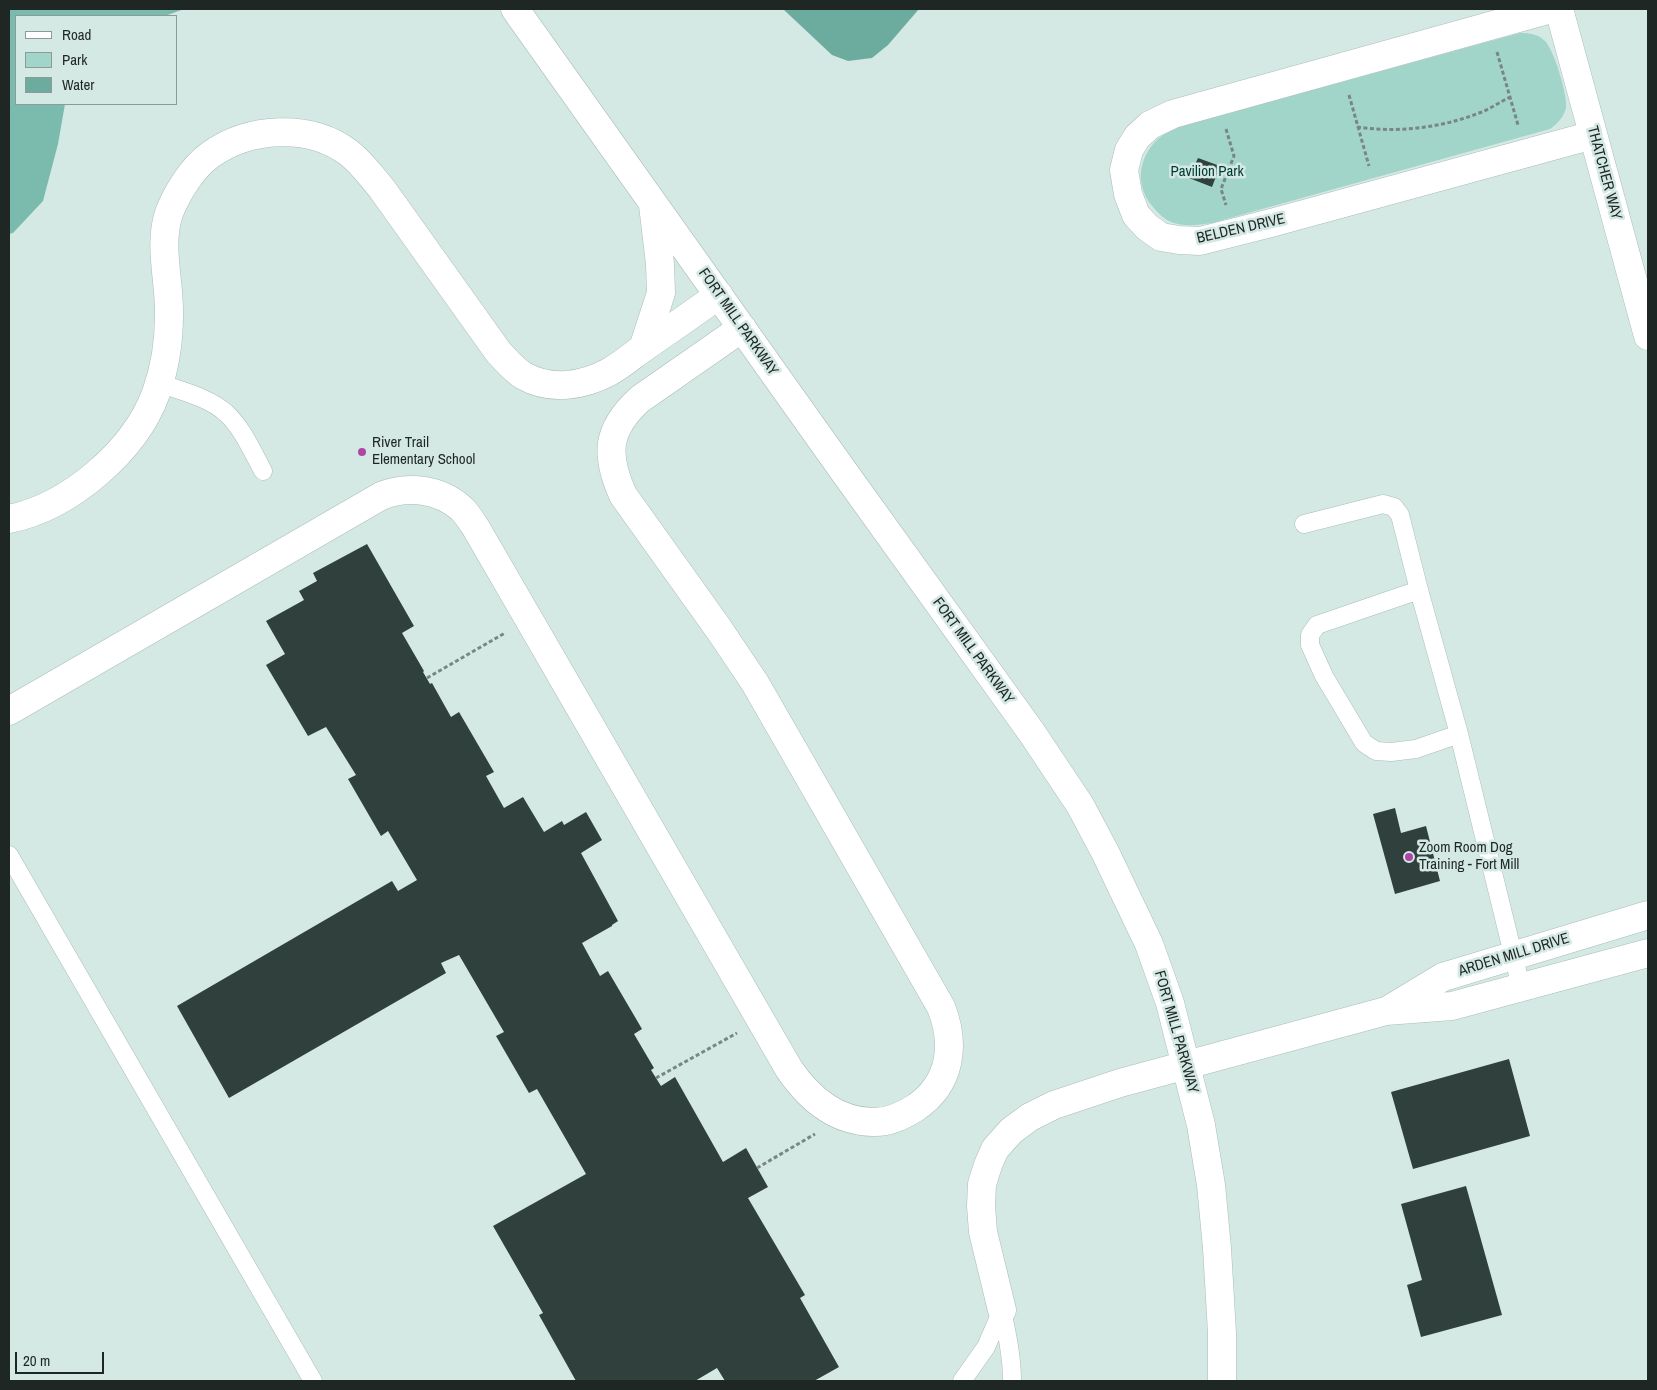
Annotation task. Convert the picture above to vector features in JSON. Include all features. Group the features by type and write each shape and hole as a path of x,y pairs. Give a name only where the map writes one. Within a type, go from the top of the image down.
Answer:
{"street":[{"name":"FORT MILL PARKWAY","path":"515,9 1032,733 1080,805 1106,854 1149,944 1170,1003 1201,1125 1211,1185 1222,1333 1222,1381"},
{"name":"BELDEN DRIVE","path":"1551,9 1173,114 1150,125 1137,137 1129,150 1124,170 1128,194 1136,214 1147,227 1160,237 1200,241 1272,223 1593,134"},
{"name":"THATCHER WAY","path":"1559,9 1648,336"},
{"path":"9,519 30,513 74,492 116,455 132,436 145,416 156,394 165,357 169,313 165,231 169,215 186,181 208,156 223,146 242,139 270,132 292,132 310,135 330,142 348,152 361,163 382,189 499,352 523,376 536,381 553,385 570,385 582,383 610,371 719,295"},
{"path":"643,348 661,293 660,264 652,202"},
{"path":"9,711 381,496 400,490 415,489 434,493 451,501 463,510 476,528 799,1084 810,1096 824,1106 853,1118 872,1122 887,1121 908,1112 932,1094 946,1070 950,1038 942,1007 755,683 624,495 616,480 612,464 611,450 613,437 619,423 629,409 640,399 742,328"},
{"name":"ARDEN MILL DRIVE","path":"1386,1011 1443,977 1648,915"},
{"name":"ARDEN MILL DRIVE","path":"1002,1310 983,1232 982,1184 996,1149 1011,1131 1030,1117 1054,1105 1186,1064 1386,1011 1452,1006 1648,953"}],"lane":[{"path":"159,383 201,398 225,412 246,439 263,471"},
{"path":"1304,524 1383,504 1394,507 1400,515 1459,734 1521,987"},
{"path":"1419,590 1317,625 1310,635 1310,645 1324,676 1364,743 1376,751 1391,752 1416,749 1459,734"},
{"path":"9,855 313,1381"},
{"path":"962,1381 986,1347 1002,1310"},
{"path":"1002,1310 1010,1346 1012,1381"}],"path":[{"path":"1497,52 1518,126"},
{"path":"1348,93 1369,167"},
{"path":"1357,127 1388,130 1430,126 1480,113 1510,97"},
{"path":"1225,127 1234,156 1221,189 1226,206"},
{"path":"427,678 508,631"},
{"path":"656,1078 740,1031"},
{"path":"757,1168 815,1134"}],"green space":[{"name":"Pavilion Park","path":"1520,33 1534,34 1545,41 1560,73 1566,108 1560,120 1550,129 1212,223 1186,225 1171,222 1153,207 1146,196 1141,174 1147,152 1163,135 1174,128"}],"shaded area":[{"path":"9,9 184,9 168,15 15,15 15,105 65,105 58,144 43,201 13,233 9,234"}],"water":[{"path":"783,9 919,9 888,45 872,58 848,61 832,55"}],"building":[{"path":"1198,158 1220,166 1212,187 1189,178"},
{"path":"367,544 414,626 402,633 430,684 432,683 451,717 459,712 494,772 486,776 504,808 523,797 544,832 562,821 564,825 586,812 602,840 581,853 618,921 582,943 600,976 608,971 642,1029 634,1034 654,1068 651,1070 661,1086 675,1077 723,1162 746,1148 768,1187 748,1198 805,1295 800,1298 839,1367 814,1381 725,1381 717,1368 695,1381 576,1381 539,1315 543,1313 493,1226 586,1174 537,1089 529,1093 496,1036 504,1032 459,955 441,963 446,973 229,1098 177,1006 392,881 398,891 417,880 388,831 381,836 348,779 356,775 326,727 308,736 266,665 285,654 266,621 304,600 299,591 317,581 313,573"},
{"name":"Zoom Room Dog Training - Fort Mill","path":"1395,808 1401,833 1426,826 1440,881 1395,894 1373,814"},
{"path":"1509,1059 1530,1136 1413,1169 1391,1092"},
{"path":"1466,1186 1502,1315 1421,1337 1407,1285 1422,1280 1401,1204"}],"place":[{"name":"River Trail Elementary School","path":"362,452"},
{"name":"Zoom Room Dog Training - Fort Mill","path":"1409,857"}]}
